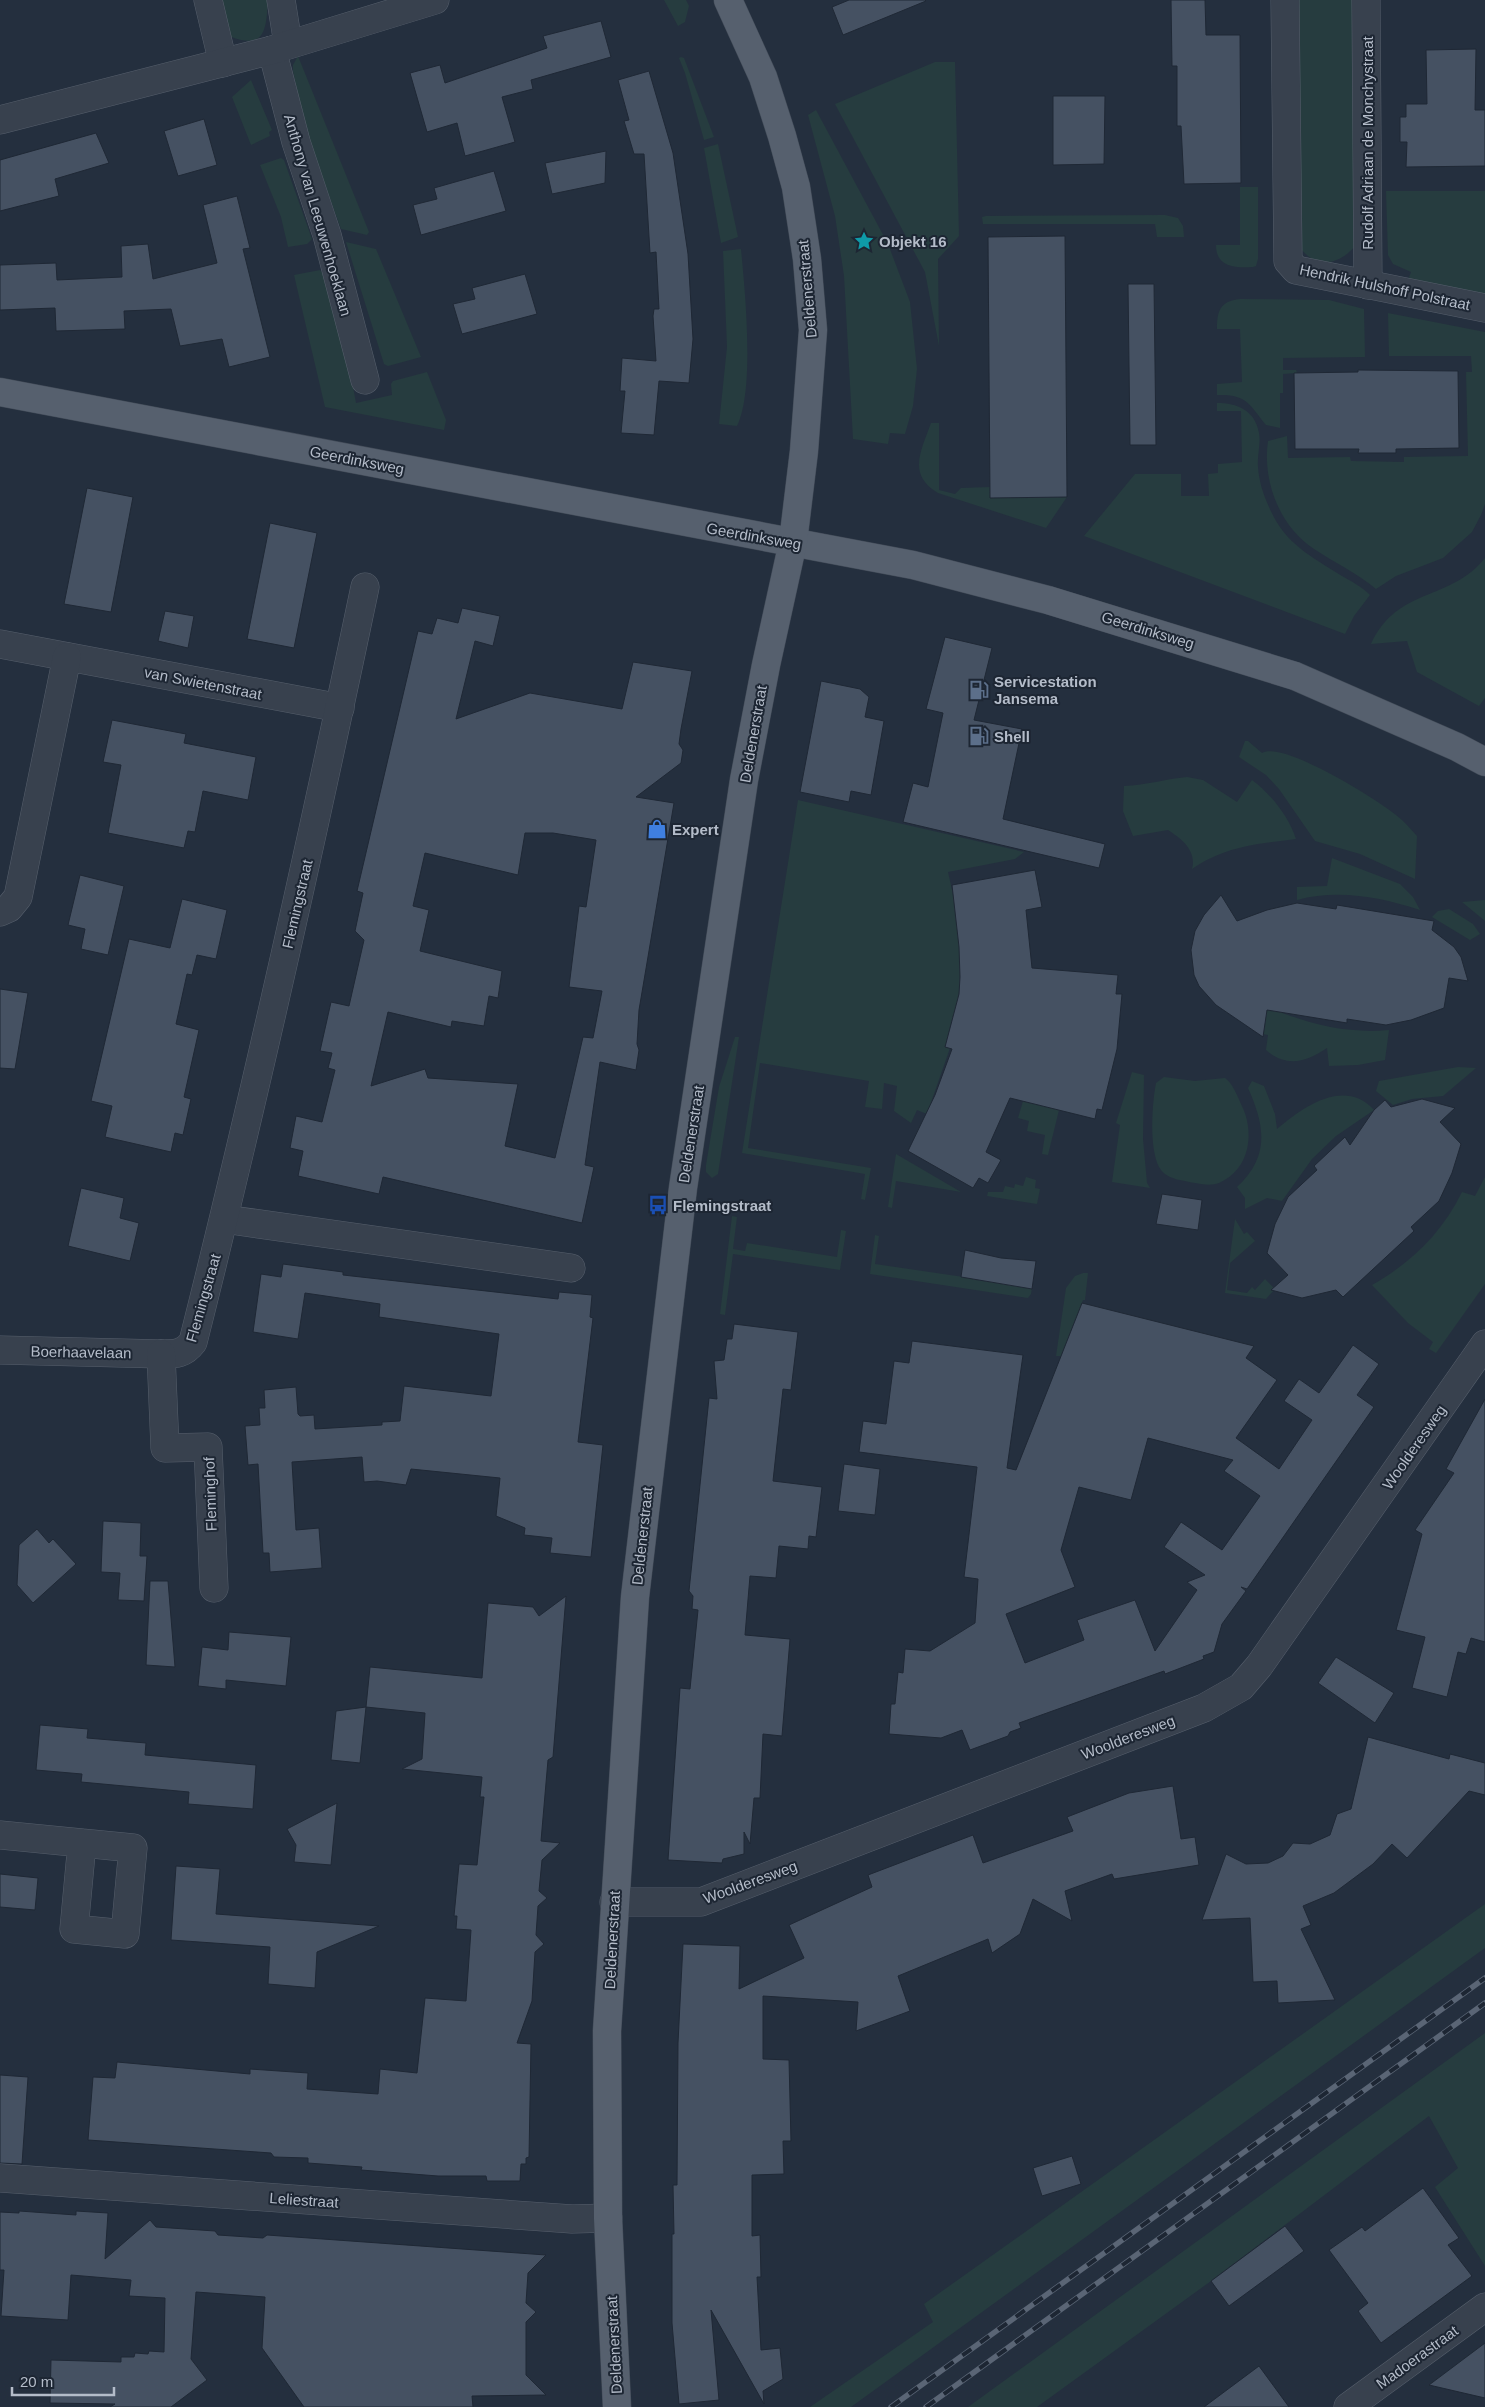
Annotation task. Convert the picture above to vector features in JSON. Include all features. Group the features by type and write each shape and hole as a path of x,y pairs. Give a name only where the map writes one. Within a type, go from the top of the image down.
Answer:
{"main road":[{"name":"Deldenerstraat","path":"617,2407 608,2218 606,2031 635,1597 683,1188 744,780 792,542 804,451 813,330 806,258 796,187 763,77 728,0"},
{"name":"Geerdinksweg","path":"0,392 913,565 1048,600 1295,676 1457,747 1485,762"}],"street":[{"path":"208,0 223,63"},
{"name":"Anthony van Leeuwenhoeklaan","path":"281,0 280,47 296,142 327,235 365,380"},
{"path":"0,120 223,63 435,0"},
{"name":"Hendrik Hulshoff Polstraat","path":"1285,0 1288,260 1296,270 1485,308"},
{"name":"Rudolf Adriaan de Monchystraat","path":"1366,0 1368,285"},
{"name":"Flemingstraat","path":"162,1354 179,1354 188,1349 193,1342 224,1219 340,708 365,587"},
{"name":"van Swietenstraat","path":"0,644 340,708"},
{"path":"0,912 9,908 18,897 67,657"},
{"path":"224,1219 571,1268"},
{"name":"Woolderesweg","path":"614,1902 702,1902 1204,1708 1241,1687 1286,1630 1485,1344"},
{"name":"Boerhaavelaan","path":"0,1350 162,1354"},
{"name":"Fleminghof","path":"162,1354 165,1448 208,1447 214,1588"},
{"path":"0,1835 82,1843"},
{"name":"Leliestraat","path":"0,2178 572,2219 608,2218"},
{"name":"Madoerastraat","path":"1348,2407 1479,2317"}],"green space":[{"path":"219,0 268,0 265,28 262,34 257,39 250,41 229,36"},
{"path":"664,0 686,0 689,6 685,22 678,26"},
{"path":"1294,0 1356,0 1355,246 1335,261 1321,262 1314,260 1301,249"},
{"path":"298,56 369,232 367,235 341,229 306,133 293,71 293,65"},
{"path":"679,58 684,58 714,137 704,140"},
{"path":"935,62 955,62 959,236 938,259 939,346 925,272 835,104"},
{"path":"251,80 272,130 269,132 270,136 251,145 232,97"},
{"path":"816,110 888,244 910,302 917,369 913,406 905,434 890,433 888,444 853,439 844,276 835,216 808,115"},
{"path":"718,144 738,237 721,243 704,148"},
{"path":"281,158 284,160 312,239 307,244 288,247 281,217 260,165"},
{"path":"1240,187 1258,187 1258,259 1256,266 1253,267 1234,267 1228,265 1219,258 1217,253 1216,245 1240,245"},
{"path":"1386,191 1485,191 1485,296 1408,280 1411,272 1393,264 1388,255"},
{"path":"1165,215 1178,218 1183,226 1184,237 1157,237 1155,224 983,224 982,217 986,216"},
{"path":"346,242 376,249 421,357 388,366 384,364"},
{"path":"741,249 746,314 747,365 743,409 737,426 719,424 727,347 723,251"},
{"path":"320,270 325,276 348,360 356,403 392,395 391,384 393,381 427,372 446,420 444,430 325,407 294,275"},
{"path":"1240,299 1329,300 1364,309 1365,357 1283,358 1283,370 1296,370 1297,373 1283,374 1283,393 1280,393 1280,428 1266,425 1246,402 1235,396 1217,395 1217,384 1242,382 1240,329 1217,329 1221,308 1228,302"},
{"path":"1388,313 1485,332 1485,504 1472,532 1443,558 1396,576 1376,589 1354,573 1314,549 1302,540 1292,528 1276,502 1268,472 1267,456 1268,441 1287,436 1288,458 1350,457 1351,461 1404,462 1404,457 1468,456 1466,372 1472,372 1471,356 1389,356"},
{"path":"1217,403 1238,406 1249,413 1254,419 1259,437 1259,477 1275,520 1290,540 1309,555 1364,589 1370,595 1354,616 1345,634 1084,536 1135,474 1181,474 1181,496 1209,496 1208,474 1218,473 1218,464 1242,462 1241,411 1217,411"},
{"path":"931,423 939,423 939,490 955,494 961,488 990,487 990,498 1067,497 1046,528 938,493 928,486 922,478 919,462"},
{"path":"1485,558 1485,698 1479,706 1417,672 1407,641 1371,644 1382,625 1395,612 1456,582 1471,572"},
{"path":"1245,741 1248,741 1262,753 1273,751 1288,755 1328,772 1396,815 1417,836 1415,879 1360,854 1315,841 1279,789 1266,775 1239,757"},
{"path":"1187,777 1203,780 1237,802 1252,780 1278,806 1289,822 1296,839 1242,847 1217,855 1192,869 1192,857 1187,846 1168,830 1133,836 1123,811 1124,786"},
{"path":"798,800 1024,852 1015,859 948,872 961,951 960,983 945,1047 950,1048 927,1114 917,1110 911,1123 894,1111 897,1086 884,1083 882,1109 865,1107 869,1081 760,1063 748,1148 871,1168 865,1200 861,1199 865,1174 742,1153"},
{"path":"1332,858 1400,884 1413,897 1420,910 1390,901 1359,896 1328,895 1297,900 1297,887 1327,886"},
{"path":"1485,900 1485,921 1462,902"},
{"path":"1449,909 1473,924 1480,934 1470,940 1432,917 1438,911"},
{"path":"1267,1006 1311,1023 1342,1029 1389,1030 1385,1060 1358,1065 1329,1066 1327,1048 1304,1060 1289,1061 1274,1056 1266,1050 1268,1035 1263,1034"},
{"path":"735,1037 739,1037 718,1174 712,1178 706,1172 706,1165 719,1087"},
{"path":"1458,1067 1476,1068 1443,1096 1412,1099 1393,1105 1376,1091 1379,1081"},
{"path":"1132,1072 1144,1075 1143,1139 1147,1183 1150,1188 1112,1182 1120,1125 1116,1123"},
{"path":"1164,1077 1195,1081 1225,1078 1230,1083 1245,1115 1249,1137 1244,1159 1230,1177 1215,1184 1198,1184 1170,1177 1159,1167 1154,1148 1153,1102 1156,1083"},
{"path":"1252,1081 1264,1086 1275,1114 1277,1129 1311,1105 1337,1096 1350,1096 1362,1100 1374,1110 1336,1136 1312,1159 1282,1201 1267,1198 1245,1209 1245,1198 1237,1187 1255,1164 1261,1140 1258,1115 1248,1088"},
{"path":"1023,1101 1059,1110 1048,1155 1042,1154 1045,1135 1027,1131 1029,1121 1018,1118"},
{"path":"896,1154 961,1192 896,1181 892,1208 888,1207"},
{"path":"1026,1177 1036,1180 1035,1188 1040,1189 1037,1204 987,1196 988,1192 1003,1192 1005,1186 1014,1188 1015,1184 1023,1186"},
{"path":"1485,1177 1485,1284 1436,1353 1429,1349 1433,1342 1408,1323 1372,1285 1400,1267 1424,1246 1445,1221 1462,1192 1475,1196"},
{"path":"732,1216 737,1217 733,1249 745,1251 747,1243 837,1257 841,1230 846,1231 840,1270 733,1254 725,1315 720,1314"},
{"path":"1235,1219 1244,1234 1247,1232 1255,1241 1230,1263 1227,1290 1247,1293 1252,1287 1255,1290 1265,1279 1275,1289 1266,1299 1225,1293"},
{"path":"875,1235 879,1236 875,1264 1032,1287 1031,1294 1028,1298 870,1274"},
{"path":"1088,1273 1085,1300 1083,1300 1061,1356 1056,1356 1066,1288 1075,1276"},
{"path":"1485,1904 1485,1948 851,2407 810,2407 933,2322 924,2304"},
{"path":"1485,2033 1485,2266 1435,2187 1458,2168 1429,2116 1211,2281 1037,2407 968,2407"}],"building":[{"path":"849,0 926,1 843,35 832,7"},
{"path":"1171,0 1205,0 1206,35 1240,35 1241,183 1184,184 1181,126 1177,126 1177,66 1172,66"},
{"path":"601,21 611,57 531,80 533,89 502,97 515,142 465,156 457,123 427,132 410,73 440,65 445,83 547,48 543,36"},
{"path":"1476,49 1475,110 1485,110 1485,166 1406,167 1407,142 1400,142 1400,117 1406,117 1406,104 1427,104 1426,50"},
{"path":"649,71 673,153 688,254 693,339 689,383 659,381 654,435 621,433 625,391 620,391 622,358 656,361 653,316 654,309 659,309 656,252 650,253 644,154 634,154 624,121 629,120 618,80"},
{"path":"1053,96 1105,96 1104,164 1053,165"},
{"path":"204,119 217,165 178,176 164,131"},
{"path":"96,133 109,163 55,179 59,196 0,211 0,160"},
{"path":"606,151 605,183 552,194 545,163"},
{"path":"494,171 506,211 421,235 413,205 437,199 434,188"},
{"path":"237,196 250,248 243,249 270,357 229,367 222,339 180,346 171,309 124,311 125,329 56,331 55,308 0,310 0,265 56,263 57,280 122,277 121,246 148,244 153,279 217,263 203,205"},
{"path":"1065,236 1067,497 990,498 988,237"},
{"path":"525,274 537,314 462,334 453,304 475,299 472,288"},
{"path":"1128,284 1154,284 1156,445 1130,445"},
{"path":"1358,370 1458,371 1459,448 1396,449 1396,453 1358,453 1359,449 1295,449 1294,373 1358,372"},
{"path":"87,488 133,497 111,612 64,604"},
{"path":"270,523 317,533 294,648 247,639"},
{"path":"462,608 500,616 493,646 475,641 456,719 530,693 622,709 633,662 692,671 679,744 683,750 681,763 636,797 674,803 639,1010 637,1044 639,1050 636,1070 600,1062 585,1165 594,1167 582,1223 383,1177 379,1194 298,1176 303,1151 290,1148 296,1116 322,1122 335,1070 328,1068 332,1053 320,1051 331,1002 349,1006 364,940 355,931 363,893 357,891 418,631 432,634 437,618 458,623","holes":["525,833 553,833 596,840 586,907 579,906 569,987 602,991 593,1038 583,1037 555,1158 505,1146 518,1084 428,1078 425,1069 371,1086 388,1012 451,1027 452,1021 484,1026 489,996 498,998 502,971 420,951 429,910 413,906 425,853 518,875"]},
{"path":"165,611 194,616 188,648 158,641"},
{"path":"945,637 992,648 974,720 1022,729 1003,819 1105,844 1099,868 903,822 913,783 928,787 943,713 926,709"},
{"path":"821,681 860,689 869,697 865,717 884,721 871,795 851,791 849,802 800,792"},
{"path":"112,720 186,734 184,743 256,757 248,800 203,791 195,832 188,831 184,848 108,833 121,765 103,762"},
{"path":"1035,870 1042,907 1026,910 1032,968 1118,975 1116,994 1122,994 1117,1049 1102,1110 1097,1109 1095,1119 1010,1098 986,1152 1001,1160 988,1183 979,1178 973,1188 908,1151 935,1095 952,1049 945,1047 959,994 960,977 959,947 952,885"},
{"path":"80,875 124,886 108,955 81,949 85,929 68,925"},
{"path":"1221,895 1237,921 1267,910 1297,903 1336,909 1337,905 1434,921 1432,930 1454,947 1461,957 1468,981 1449,978 1444,1008 1411,1020 1386,1025 1347,1019 1347,1023 1267,1010 1263,1037 1216,1005 1199,986 1194,975 1191,950 1195,931 1204,915"},
{"path":"182,899 227,910 216,959 197,955 192,975 187,974 176,1024 199,1030 184,1097 191,1099 183,1135 175,1133 171,1152 105,1137 112,1106 91,1101 129,939 170,948"},
{"path":"0,989 28,993 15,1069 0,1068"},
{"path":"1422,1099 1455,1108 1440,1122 1461,1144 1452,1173 1439,1201 1411,1227 1414,1231 1343,1297 1336,1290 1302,1298 1271,1290 1288,1275 1267,1253 1275,1224 1288,1197 1317,1170 1314,1166 1345,1137 1350,1145 1374,1110 1385,1100 1391,1107"},
{"path":"81,1188 124,1198 120,1218 139,1223 130,1261 68,1246"},
{"path":"1162,1194 1202,1200 1198,1230 1156,1224"},
{"path":"965,1250 1001,1258 1036,1261 1032,1289 961,1277"},
{"path":"283,1264 343,1272 343,1275 558,1299 559,1292 592,1295 590,1317 593,1318 578,1442 603,1445 591,1557 550,1553 552,1538 524,1535 525,1528 496,1516 500,1478 411,1469 406,1485 377,1481 364,1482 362,1457 292,1462 296,1530 319,1528 322,1568 270,1572 269,1553 263,1553 258,1464 248,1465 245,1426 260,1425 259,1408 265,1408 264,1390 296,1387 298,1414 300,1416 314,1415 315,1429 382,1425 382,1422 400,1421 404,1386 491,1396 499,1334 379,1317 380,1304 305,1293 298,1339 253,1332 261,1274 281,1277"},
{"path":"1082,1303 1254,1346 1246,1358 1277,1380 1236,1438 1279,1469 1312,1420 1284,1401 1299,1379 1319,1393 1353,1345 1379,1364 1357,1395 1374,1407 1247,1589 1241,1587 1246,1591 1222,1624 1214,1652 1203,1656 1204,1659 1165,1674 1164,1671 1019,1723 1021,1728 1010,1732 1008,1736 970,1750 962,1730 941,1738 889,1734 891,1704 895,1704 898,1672 903,1673 905,1649 930,1651 975,1623 978,1579 964,1577 977,1467 859,1452 863,1421 886,1424 894,1361 909,1363 912,1341 1023,1355 1007,1468 1016,1470","holes":["1148,1438 1233,1460 1224,1471 1260,1496 1222,1550 1181,1522 1164,1547 1205,1575 1187,1582 1197,1590 1155,1651 1135,1600 1077,1620 1084,1640 1025,1663 1006,1614 1075,1587 1061,1550 1079,1487 1131,1500"]},
{"path":"734,1324 798,1332 791,1390 783,1389 773,1481 822,1487 816,1537 809,1536 808,1549 779,1546 776,1578 750,1576 745,1635 790,1639 782,1736 763,1734 760,1798 754,1798 750,1844 744,1832 744,1854 723,1859 722,1863 668,1860 680,1688 690,1689 698,1610 692,1609 693,1596 689,1591 709,1398 717,1399 714,1361 724,1360 727,1339 732,1339"},
{"path":"1485,1399 1485,1642 1471,1638 1466,1654 1458,1652 1447,1697 1412,1688 1425,1637 1396,1630 1422,1534 1415,1530 1454,1473 1446,1469"},
{"path":"844,1464 880,1469 875,1515 838,1511"},
{"path":"103,1521 141,1523 140,1556 147,1556 144,1601 118,1600 120,1573 101,1572"},
{"path":"37,1529 49,1543 53,1539 76,1564 33,1603 17,1585 19,1545"},
{"path":"150,1581 168,1581 175,1667 146,1665"},
{"path":"566,1596 553,1757 548,1760 541,1841 560,1843 542,1860 539,1891 547,1898 538,1906 536,1935 544,1944 535,1952 532,2001 517,2043 531,2044 529,2157 526,2158 526,2164 521,2164 520,2181 487,2181 486,2176 438,2176 361,2170 362,2167 308,2163 308,2158 274,2157 271,2153 88,2140 93,2077 115,2078 117,2062 250,2074 250,2069 308,2073 307,2089 378,2094 380,2069 417,2073 425,1998 466,2001 471,1930 456,1929 457,1916 454,1916 459,1864 477,1865 484,1797 480,1797 482,1777 402,1769 422,1759 425,1713 366,1707 370,1667 482,1678 488,1603 533,1607 539,1616"},
{"path":"229,1632 291,1637 286,1686 226,1680 226,1689 198,1686 202,1647 228,1650"},
{"path":"1336,1657 1394,1693 1375,1723 1318,1683"},
{"path":"366,1707 360,1763 331,1760 336,1711"},
{"path":"40,1725 88,1729 87,1738 146,1743 145,1755 256,1765 253,1809 188,1804 189,1792 81,1782 82,1774 36,1770"},
{"path":"1368,1737 1449,1759 1450,1754 1485,1763 1485,1795 1469,1791 1407,1858 1392,1844 1373,1864 1334,1893 1303,1906 1311,1925 1301,1929 1335,2000 1278,2003 1277,1981 1253,1982 1250,1918 1202,1920 1226,1854 1246,1864 1268,1863 1283,1856 1293,1843 1310,1844 1330,1835 1337,1814 1351,1809"},
{"path":"1173,1786 1181,1839 1195,1837 1199,1865 1114,1879 1112,1874 1065,1891 1072,1921 1033,1899 1020,1934 992,1953 988,1939 898,1976 910,2011 856,2031 858,2002 763,1996 763,2059 789,2060 791,2141 783,2141 784,2174 752,2175 752,2236 760,2235 761,2277 757,2277 761,2350 780,2348 783,2379 763,2391 764,2404 711,2310 719,2400 679,2404 672,2323 672,2234 674,2234 673,2185 677,2185 678,2043 683,1944 740,1946 739,1989 804,1958 789,1925 872,1887 868,1875 973,1835 983,1863 1073,1831 1067,1817 1129,1793"},
{"path":"337,1803 331,1865 294,1862 296,1845 287,1829"},
{"path":"176,1866 220,1869 216,1914 379,1926 317,1952 315,1988 268,1984 270,1947 171,1940"},
{"path":"0,1874 38,1878 35,1910 0,1907"},
{"path":"0,2075 28,2077 22,2164 0,2163"},
{"path":"1072,2156 1081,2184 1042,2196 1033,2168"},
{"path":"1423,2188 1459,2238 1448,2245 1472,2276 1381,2343 1358,2311 1368,2303 1329,2250 1362,2227 1365,2231"},
{"path":"19,2211 76,2215 76,2211 108,2213 105,2259 150,2220 156,2227 215,2231 218,2235 263,2238 267,2235 546,2255 528,2273 526,2303 536,2312 526,2322 526,2375 546,2395 472,2396 473,2407 304,2407 262,2348 265,2297 196,2292 191,2359 207,2380 171,2407 110,2407 115,2404 50,2403 51,2360 121,2362 121,2357 134,2357 135,2353 148,2354 149,2351 164,2352 165,2298 129,2296 131,2280 71,2275 68,2320 1,2316 4,2270 0,2270 0,2212 19,2213"},
{"path":"1285,2226 1304,2251 1229,2306 1211,2281"},
{"path":"1485,2343 1485,2398 1429,2385"},
{"path":"1259,2366 1289,2407 1204,2407"}],"railway":[{"path":"891,2407 1485,1978"},
{"path":"926,2407 1485,2003"}],"place":[{"name":"Objekt 16","path":"864,241"},
{"name":"Servicestation Jansema","path":"979,690"},
{"name":"Shell","path":"979,736"},
{"name":"Expert","path":"657,829"},
{"name":"Flemingstraat","path":"658,1205"}]}
